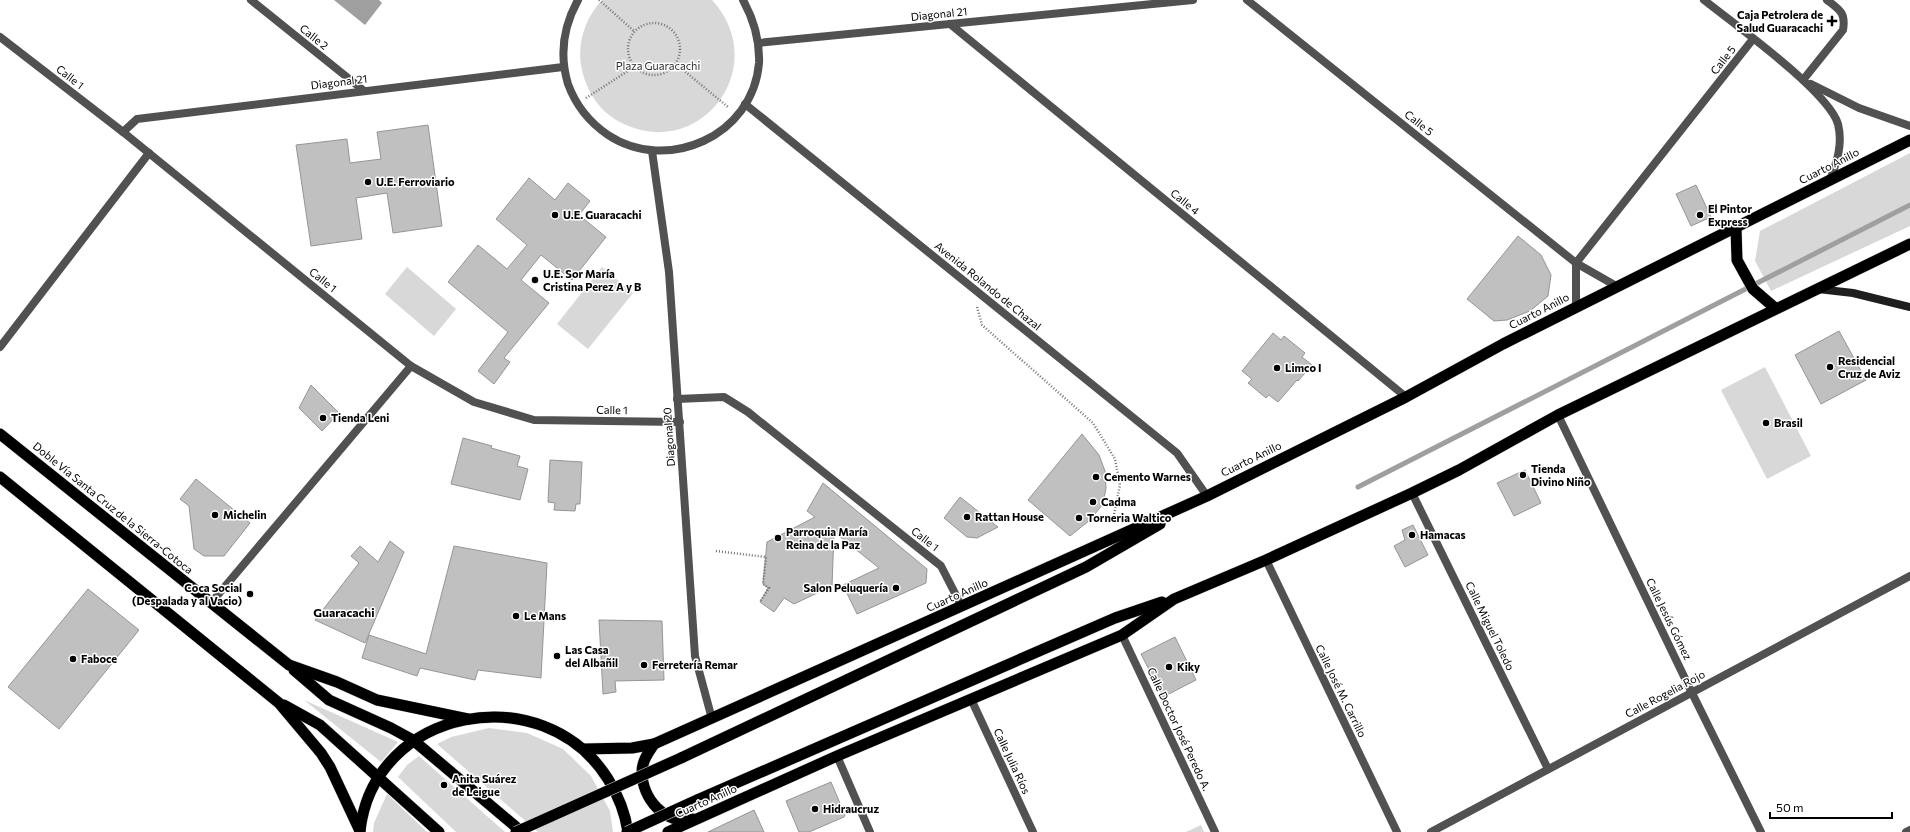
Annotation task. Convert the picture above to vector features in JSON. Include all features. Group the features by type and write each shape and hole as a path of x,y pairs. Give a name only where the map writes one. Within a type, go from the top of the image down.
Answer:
{"highway":[{"name":"Cuarto Anillo","path":"584,749 632,748 654,744 1207,496 1406,397 1503,344 1576,307 1910,140"},
{"path":"1736,228 1738,260 1752,290 1775,308"},
{"name":"Cuarto Anillo","path":"668,832 837,756 1122,635 1174,599 1266,560 1412,493 1458,470 1558,415 1775,308 1910,244"},
{"name":"Doble Vía Santa Cruz de la Sierra-Cotoca","path":"0,434 289,665 337,682 377,700 468,719"},
{"path":"0,477 279,703 322,753 360,832"},
{"path":"516,832 681,758 1086,568 1207,496"},
{"path":"360,832 367,800 379,776 395,756 413,740 439,727 468,719 499,716 536,722 565,736 584,749 602,770 616,792 626,818 627,832 1115,618 1174,599"},
{"path":"289,665 329,700 391,728 413,740 522,832"},
{"path":"279,703 320,725 379,776 439,832"},
{"path":"654,744 645,756 642,770 643,785 649,799 659,811 673,818 688,820 704,816"}],"main road":[{"path":"1815,289 1853,293 1910,307"}],"street":[{"name":"Calle 2","path":"251,0 363,90"},
{"path":"578,0 569,16 563,41 563,67 573,98 593,125 620,143 652,152 680,150 706,141 728,125 745,104 754,85 757,71 758,43 752,17 742,0"},
{"name":"Diagonal 21","path":"758,43 1193,0"},
{"name":"Calle 5","path":"1247,0 1576,263 1618,287"},
{"path":"1704,0 1803,80 1829,107 1837,123 1840,142 1839,154 1830,180"},
{"path":"1803,80 1843,30 1845,20 1841,11 1827,0"},
{"name":"Calle 4","path":"950,24 1406,397"},
{"name":"Calle 1","path":"0,37 124,132 411,366 474,402 534,420 680,422"},
{"name":"Calle 5","path":"1576,263 1753,39"},
{"name":"Diagonal 21","path":"124,132 136,119 363,90 563,67"},
{"path":"1803,80 1859,108 1910,126"},
{"name":"Avenida Rolando de Chazal","path":"745,104 1177,453 1207,496"},
{"name":"Diagonal 20","path":"652,152 669,272 695,656 712,719"},
{"path":"0,348 149,153"},
{"path":"1576,263 1576,307"},
{"path":"211,603 411,366"},
{"name":"Calle 1","path":"677,399 724,397 748,412 941,566 962,607"},
{"name":"Calle Jesús Gómez","path":"1558,415 1761,832"},
{"name":"Calle Miguel Toledo","path":"1412,493 1548,769"},
{"name":"Calle José M. Carrillo","path":"1266,560 1397,832"},
{"name":"Calle Rogelia Rojo","path":"1431,832 1910,576"},
{"name":"Calle Doctor José Peredo A.","path":"1122,635 1215,832"},
{"name":"Calle Julia Ríos","path":"971,699 1033,832"},
{"path":"837,756 870,832"},
{"path":"1906,832 1910,830"}],"path":[{"path":"599,0 634,31"},
{"path":"650,23 659,23 667,26 678,39 679,56 676,64 662,74 654,76 646,74 634,67 628,56 627,47 629,38 634,31 641,25 650,23"},
{"path":"676,64 737,114"},
{"path":"577,103 634,67"},
{"path":"971,286 982,325 1093,423 1115,459 1120,485 1117,506 1108,540"},
{"path":"716,551 766,556 763,584 768,588 760,602"}],"green space":[{"name":"Plaza Guaracachi","path":"602,0 712,0 729,26 735,53 731,79 719,102 700,119 677,130 649,132 620,122 606,113 595,100 587,86 580,61 583,32 591,15"},
{"path":"1910,153 1910,226 1771,291 1755,261 1760,231"},
{"path":"407,267 456,309 434,336 385,294"},
{"path":"602,267 633,293 588,349 557,324"},
{"name":"Brasil","path":"1765,367 1811,456 1767,479 1721,390"},
{"path":"304,700 398,742 381,762"},
{"path":"489,728 527,733 563,749 591,776 610,811 613,832 538,832 437,744 451,737"},
{"path":"419,756 505,832 456,832 398,777 407,765"},
{"path":"387,794 427,832 373,832 374,823"},
{"path":"1201,825 1204,832 1186,832"}],"shaded area":[{"path":"334,0 379,0 382,3 365,25"}],"building":[{"path":"428,125 442,226 393,233 387,193 356,198 362,239 311,246 296,145 347,139 350,163 381,159 377,132"},
{"path":"529,178 555,200 568,183 590,201 579,215 606,237 572,280 541,255 521,280 549,303 504,358 510,362 494,384 478,371 508,332 448,282 478,245 507,269 527,245 496,219"},
{"path":"1696,185 1711,217 1691,226 1676,194"},
{"path":"1518,236 1541,255 1551,275 1548,296 1530,311 1507,320 1494,321 1467,299"},
{"name":"Residencial Cruz de Aviz","path":"1839,331 1866,380 1821,404 1795,355"},
{"name":"Limco I","path":"1273,333 1281,340 1284,336 1305,353 1302,357 1312,365 1278,402 1269,395 1266,398 1248,383 1252,379 1242,371"},
{"path":"311,385 339,413 322,431 299,408"},
{"path":"1082,434 1099,455 1105,471 1106,488 1103,504 1090,520 1070,536 1028,500"},
{"path":"463,438 520,456 517,466 528,469 520,500 451,484"},
{"path":"550,460 582,462 580,504 576,504 575,511 554,510 555,503 548,502"},
{"path":"1525,470 1541,503 1514,516 1497,483"},
{"name":"Michelin","path":"196,479 250,523 224,556 204,556 194,549 189,506 180,499"},
{"path":"823,483 927,569 926,583 857,614 843,585 879,568 834,532 832,586 794,604 784,598 774,612 760,602 768,588 763,584 767,542 815,517 807,511"},
{"path":"960,497 998,527 977,538 967,537 944,518"},
{"path":"1413,525 1428,555 1405,567 1394,546 1405,540 1402,530"},
{"path":"390,541 404,552 365,643 315,620 359,563 351,556 360,546 378,562"},
{"path":"454,546 547,563 541,678 478,670 475,680 420,668 417,676 362,658 369,635 426,654"},
{"name":"Faboce","path":"88,589 139,630 59,729 8,687"},
{"path":"599,620 662,621 664,680 615,681 616,692 603,694"},
{"name":"Kiky","path":"1175,637 1196,680 1163,697 1141,654"},
{"name":"Hidraucruz","path":"831,782 845,815 844,817 809,832 799,832 786,801"},
{"path":"754,810 764,832 708,832"}],"waterway":[{"path":"1358,487 1910,205"}],"place":[{"name":"Caja Petrolera de Salud Guaracachi","path":"1832,21"},
{"name":"U.E. Ferroviario","path":"368,182"},
{"name":"U.E. Guaracachi","path":"555,215"},
{"name":"El Pintor Express","path":"1700,215"},
{"name":"U.E. Sor María Cristina Perez A y B","path":"535,280"},
{"name":"Residencial Cruz de Aviz","path":"1830,367"},
{"name":"Limco I","path":"1277,368"},
{"name":"Tienda Leni","path":"323,418"},
{"name":"Brasil","path":"1766,423"},
{"name":"Tienda Divino Niño","path":"1523,475"},
{"name":"Cemento Warnes","path":"1096,477"},
{"name":"Cadma","path":"1093,502"},
{"name":"Michelin","path":"215,515"},
{"name":"Rattan House","path":"967,517"},
{"name":"Torneria Waltico","path":"1079,518"},
{"name":"Hamacas","path":"1412,535"},
{"name":"Parroquia María Reina de la Paz","path":"778,538"},
{"name":"Salon Peluquería","path":"896,588"},
{"name":"Coca Social (Despalada y al Vacio)","path":"250,594"},
{"name":"Le Mans","path":"516,616"},
{"name":"Las Casa del Albañil","path":"557,656"},
{"name":"Faboce","path":"73,659"},
{"name":"Ferretería Remar","path":"644,665"},
{"name":"Kiky","path":"1169,667"},
{"name":"Anita Suárez de Leigue","path":"444,785"},
{"name":"Hidraucruz","path":"815,809"}],"district":[{"name":"Guaracachi","path":"344,613"}]}
